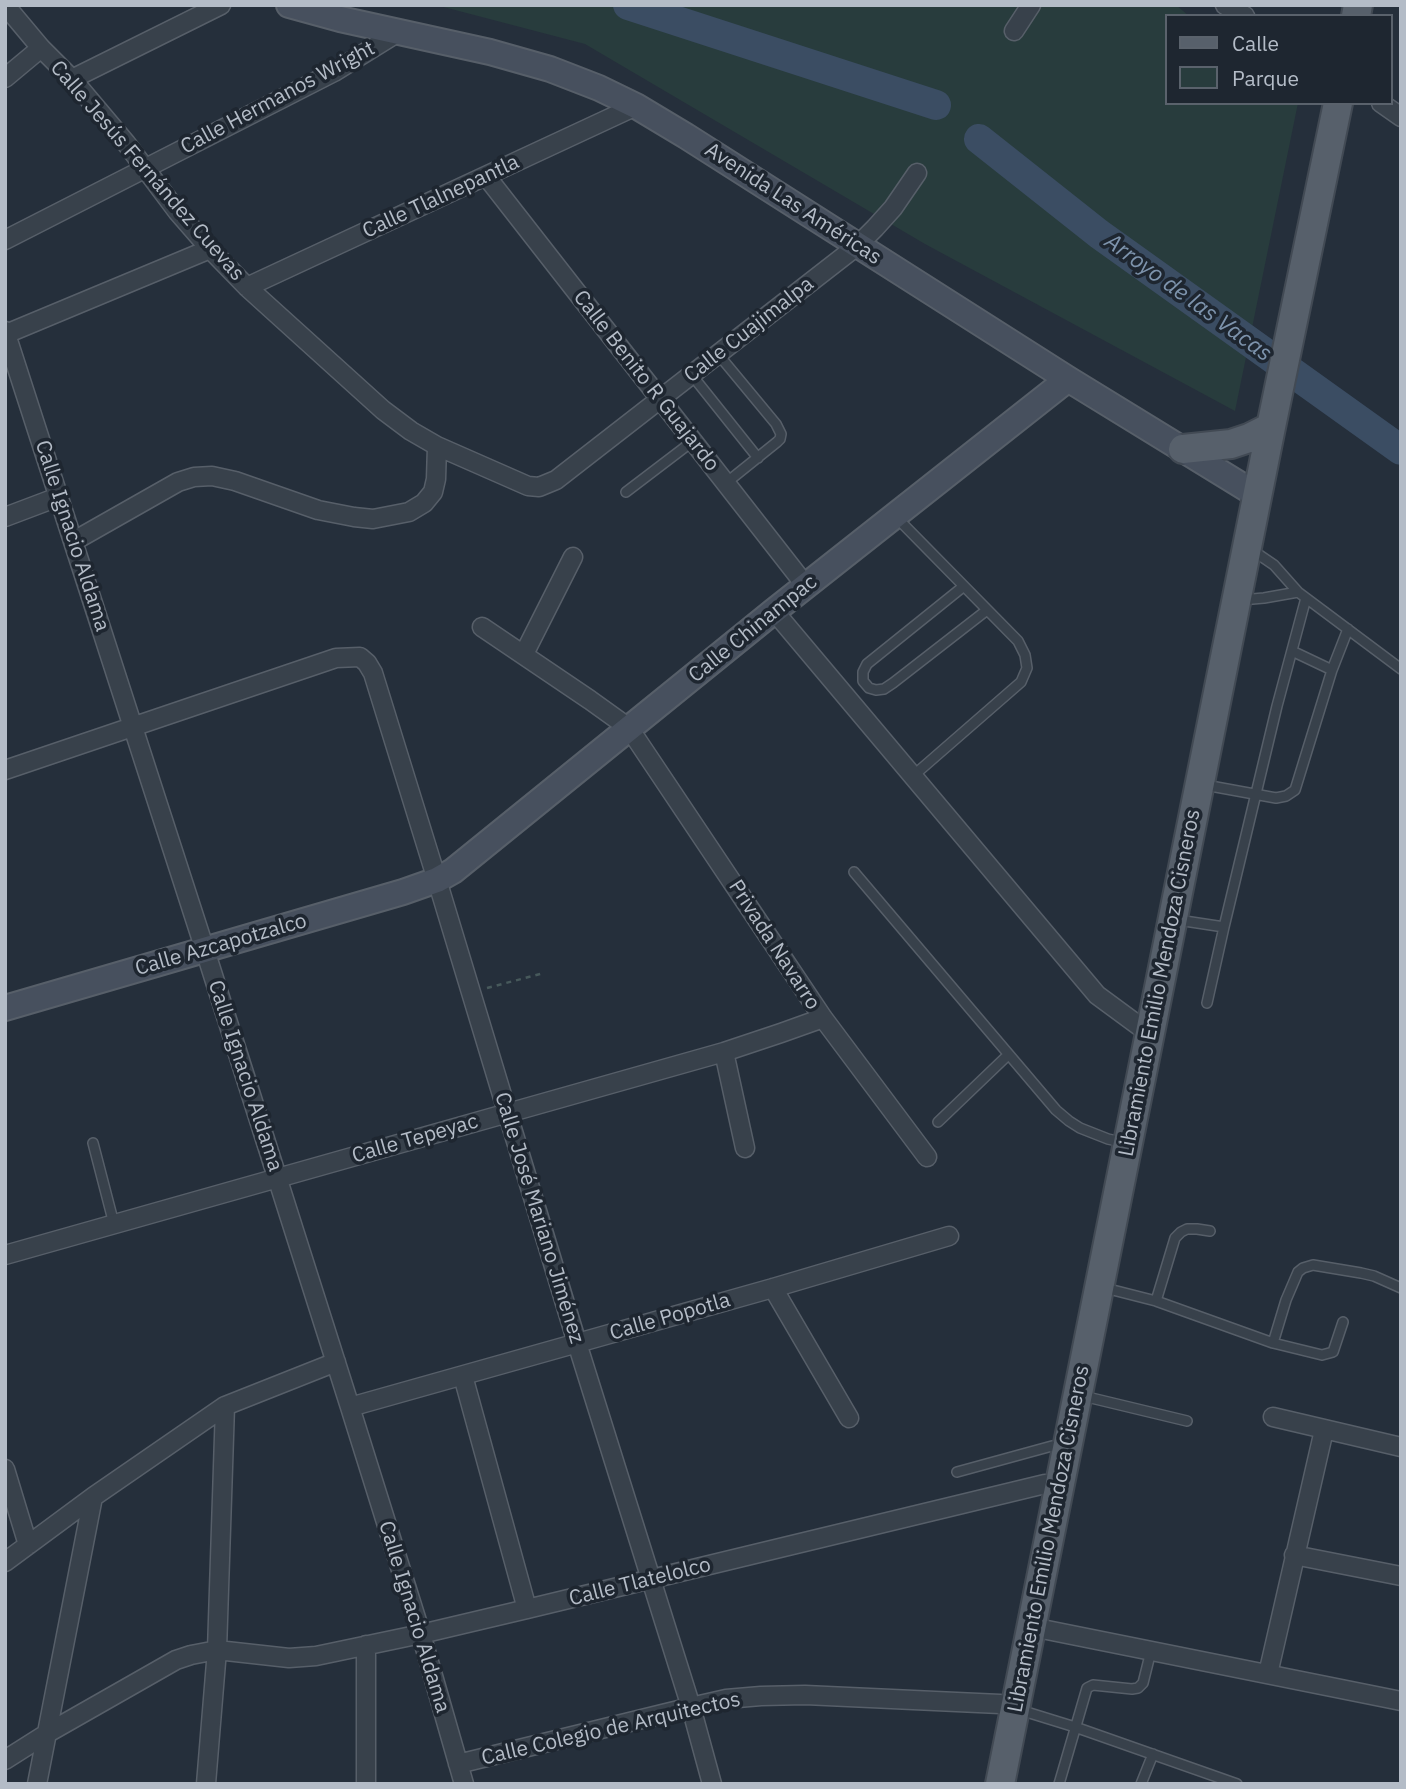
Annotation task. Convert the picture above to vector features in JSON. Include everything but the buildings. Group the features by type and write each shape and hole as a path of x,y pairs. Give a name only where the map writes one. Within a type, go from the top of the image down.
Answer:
{"main road":[{"name":"Libramiento Emilio Mendoza Cisneros","path":"1001,1784 1257,495 1338,105"},
{"path":"1183,449 1231,444 1271,427"}],"street":[{"name":"Calle Jesús Fernández Cuevas","path":"5,5 41,48 72,79 209,249 383,410 437,446 528,486 539,487"},
{"path":"72,79 221,5"},
{"name":"Avenida Las Américas","path":"289,5 490,52 550,69 636,106 1257,495"},
{"path":"1014,31 1031,5"},
{"path":"1225,5 1241,14"},
{"name":"Calle Hermanos Wright","path":"5,240 334,72 400,31"},
{"path":"5,78 41,48"},
{"path":"1384,105 1401,117"},
{"name":"Calle Tlalnepantla","path":"247,287 636,106"},
{"name":"Calle Cuajimalpa","path":"539,487 556,480 858,246 893,208 917,173"},
{"name":"Calle Benito R Guajardo","path":"486,176 807,586"},
{"path":"6,333 209,249"},
{"name":"Calle Ignacio Aldama","path":"6,333 351,1407 464,1784"},
{"name":"Calle Chinampac","path":"437,880 453,871 774,611 1068,379"},
{"path":"74,541 178,481 194,477 235,481 318,510 354,517 373,519 409,512 424,503 433,492 437,446"},
{"path":"5,517 58,497"},
{"path":"524,654 573,557"},
{"path":"774,611 1097,995 1150,1034"},
{"path":"482,627 629,728"},
{"name":"Calle José Mariano Jiménez","path":"133,726 336,658 360,657 373,673 691,1707 712,1784"},
{"path":"5,769 133,726"},
{"name":"Privada Navarro","path":"629,728 823,1018 927,1157"},
{"name":"Calle Azcapotzalco","path":"5,1009 437,880"},
{"name":"Calle Tepeyac","path":"5,1255 724,1052 823,1018"},
{"path":"724,1052 745,1148"},
{"name":"Calle Popotla","path":"351,1407 949,1236"},
{"path":"773,1288 849,1418"},
{"path":"5,1562 93,1497 225,1406 336,1362"},
{"path":"463,1376 527,1609"},
{"path":"206,1784 217,1650 225,1406"},
{"path":"1273,1417 1401,1447"},
{"path":"1268,1674 1324,1430"},
{"path":"5,1468 28,1545"},
{"name":"Calle Tlatelolco","path":"5,1760 176,1660 191,1655 217,1650 289,1658 316,1656 527,1609 1045,1484 1059,1488"},
{"path":"37,1784 93,1497"},
{"path":"1294,1555 1401,1576"},
{"path":"1031,1627 1401,1701"},
{"path":"366,1645 366,1784"},
{"name":"Calle Colegio de Arquitectos","path":"458,1764 726,1699 805,1695 1000,1704 1015,1709"}],"lane":[{"path":"718,354 779,430 780,439 726,483"},
{"path":"691,374 758,458"},
{"path":"626,492 693,441"},
{"path":"895,516 1018,641 1025,654 1027,668 1021,682 913,776"},
{"path":"1247,547 1274,565 1302,595 1401,669"},
{"path":"964,586 867,664 863,681 869,688 884,689 988,610"},
{"path":"1236,600 1302,595"},
{"path":"1207,1003 1255,795 1292,651 1302,595"},
{"path":"1199,785 1276,798 1295,790 1332,670 1349,629"},
{"path":"1292,651 1332,670"},
{"path":"854,873 1056,1110 1080,1128 1128,1144"},
{"path":"1173,919 1224,927"},
{"path":"938,1122 1008,1055"},
{"path":"93,1143 114,1224"},
{"path":"1156,1301 1175,1238 1187,1230 1197,1228 1210,1231"},
{"path":"1273,1343 1286,1300 1298,1272 1303,1268 1313,1265 1361,1273 1401,1288"},
{"path":"1099,1287 1156,1301 1273,1343 1312,1353 1333,1352 1343,1322"},
{"path":"1078,1395 1187,1422"},
{"path":"957,1472 1052,1446 1067,1450"},
{"path":"1059,1784 1087,1688 1093,1685 1138,1688 1143,1684 1151,1650"},
{"path":"1015,1709 1075,1727 1237,1784"},
{"path":"1142,1784 1153,1754"}],"path":[{"path":"471,992 544,973"}],"green space":[{"path":"436,5 1176,5 1187,14 1164,14 1164,105 1298,105 1235,411 925,244 585,44"}],"waterway":[{"name":"Arroyo de las Vacas","path":"628,5 936,105"},
{"name":"Arroyo de las Vacas","path":"979,139 1099,234 1401,450"}]}
